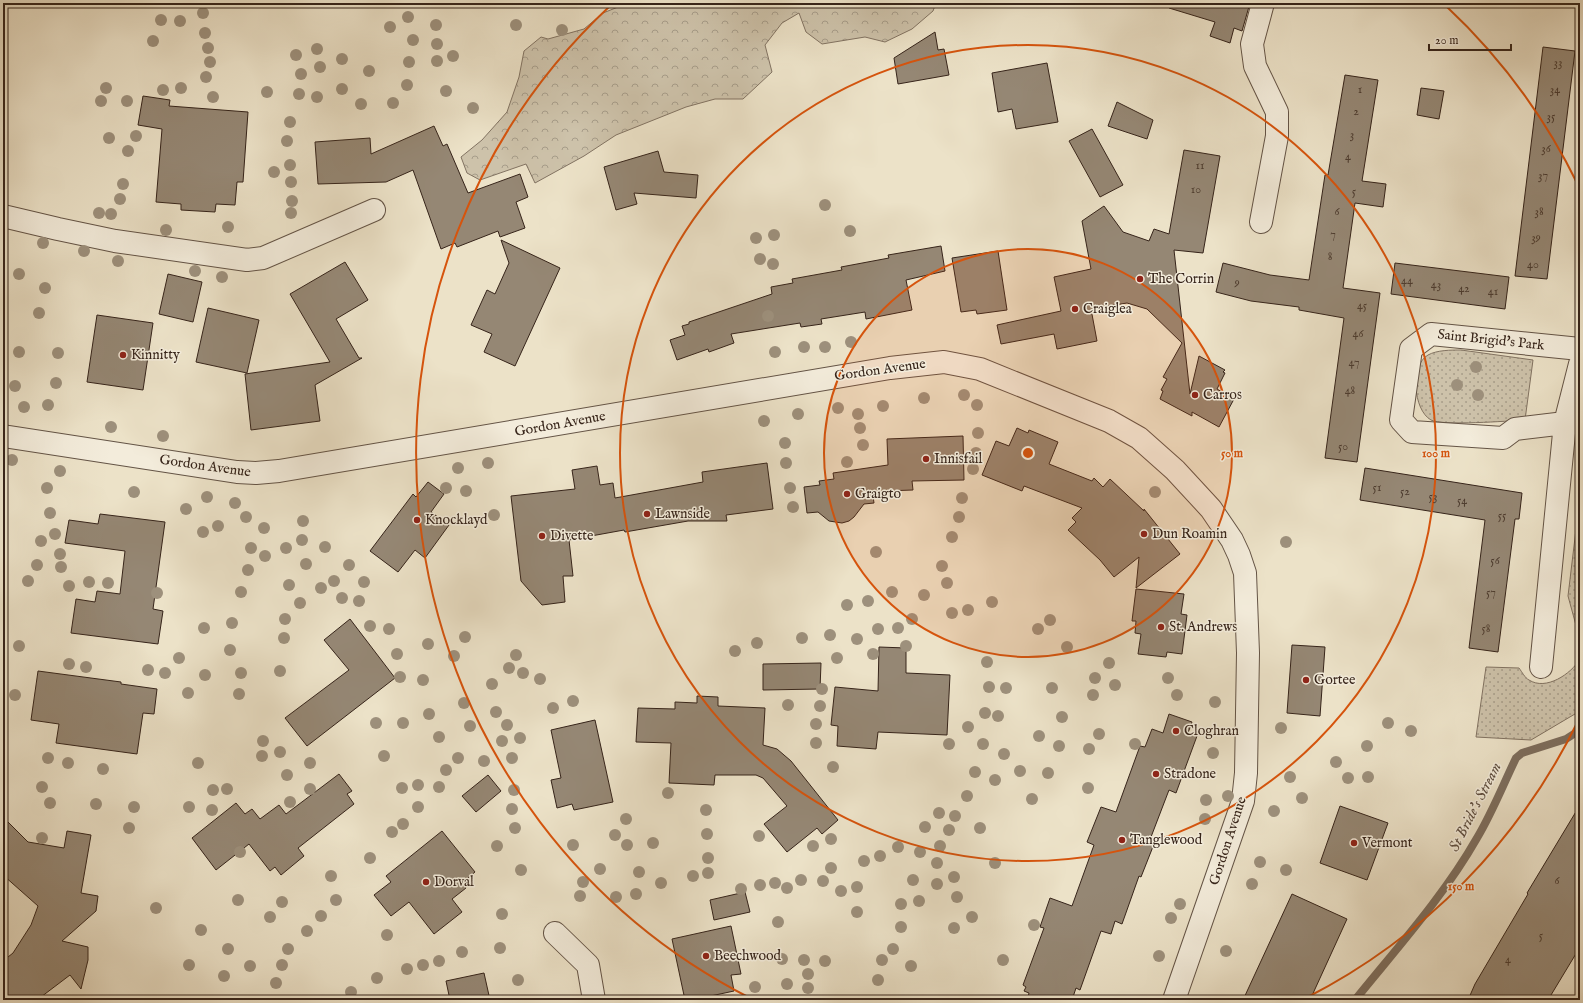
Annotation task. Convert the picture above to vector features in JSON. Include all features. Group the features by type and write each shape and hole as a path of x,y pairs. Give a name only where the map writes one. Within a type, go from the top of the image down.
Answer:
{"street":[{"path":"1261,222 1277,136 1277,112 1255,66 1252,44 1263,3"},
{"path":"3,216 115,241 246,260 263,258 374,210"},
{"name":"Saint Brigid's Park","path":"1565,423 1515,429 1504,438 1412,432 1401,420 1411,349 1431,334 1580,349"},
{"name":"Gordon Avenue","path":"3,436 237,472 256,473 295,468 890,368 944,362 980,369 1108,421 1139,438 1194,489 1232,540 1245,573 1248,653 1246,774 1243,801 1174,1000"},
{"path":"1541,667 1565,423 1580,364"},
{"path":"555,933 588,964 594,1000"}],"green space":[{"path":"628,3 936,3 933,11 912,29 885,42 865,37 822,44 806,32 799,13 782,23 765,45 772,72 743,99 715,99 686,107 616,135 584,156 535,183 526,164 480,180 467,173 461,157 482,140 507,112 519,77 524,51 541,37 548,39 584,29 603,13"},
{"path":"1461,350 1533,360 1525,420 1448,423 1431,420 1425,415 1417,398 1416,388 1416,377 1422,360 1428,355 1436,352"},
{"path":"1580,496 1580,640 1568,596"},
{"path":"1580,659 1580,711 1531,740 1476,737 1486,667 1519,668 1528,679 1536,683 1543,683 1558,679 1571,670"}],"building":[{"path":"1170,3 1250,3 1242,31 1234,28 1230,43 1210,36 1215,22 1169,8"},
{"path":"935,32 938,50 944,49 949,75 898,84 894,58"},
{"path":"1543,47 1575,51 1547,279 1515,276"},
{"path":"1047,63 1058,122 1016,129 1012,109 998,112 992,73"},
{"path":"1345,75 1378,80 1362,181 1386,184 1383,207 1355,203 1343,288 1380,293 1357,462 1325,458 1344,318 1299,310 1299,307 1251,301 1216,292 1223,263 1270,275 1309,280 1325,175 1328,175"},
{"path":"1421,88 1444,91 1439,119 1417,115"},
{"path":"143,96 170,100 169,106 248,112 243,182 237,182 235,205 216,204 215,212 181,210 181,204 156,202 162,129 138,125"},
{"path":"1117,102 1153,120 1147,139 1108,126"},
{"path":"434,126 443,146 447,144 468,193 520,174 528,197 516,202 525,228 500,237 498,231 457,247 455,243 441,249 413,170 386,182 318,184 315,142 370,138 371,154"},
{"path":"1092,129 1123,185 1100,197 1069,141"},
{"path":"1184,150 1220,156 1203,253 1174,250 1190,394 1199,356 1225,370 1217,389 1234,399 1219,427 1192,412 1192,416 1160,399 1163,391 1161,390 1167,379 1163,377 1182,343 1147,309 1127,303 1091,309 1097,341 1057,349 1054,334 1001,344 997,325 1061,311 1054,277 1091,269 1082,221 1104,206 1123,232 1149,241 1154,229 1169,234"},
{"path":"658,151 664,172 698,175 696,198 634,193 637,204 616,210 604,167"},
{"path":"501,240 560,268 515,366 484,352 492,334 471,325 487,290 495,294 509,263"},
{"path":"941,246 945,271 906,280 912,310 866,319 865,312 821,319 822,324 801,327 800,323 731,334 734,343 709,352 708,349 677,360 670,340 685,335 682,326 689,324 689,322 772,294 771,287 793,283 792,279 842,270 841,267 889,258 888,255"},
{"path":"998,251 1007,310 977,314 976,310 961,312 952,258"},
{"path":"345,262 368,300 336,319 359,358 362,358 315,385 320,421 251,430 245,374 330,362 290,294"},
{"path":"1395,263 1509,277 1505,309 1391,294"},
{"path":"168,274 202,282 193,322 159,314"},
{"path":"208,308 259,320 247,373 196,362"},
{"name":"Kinnitty","path":"97,315 153,323 143,390 87,382"},
{"path":"1017,428 1028,433 1029,430 1058,442 1049,464 1092,481 1094,478 1103,487 1110,479 1144,511 1144,509 1180,554 1136,588 1139,557 1114,577 1100,560 1068,530 1076,522 1072,518 1082,508 1024,486 1022,491 982,475 996,441 1009,446"},
{"path":"963,436 964,480 912,481 913,490 884,491 884,497 873,496 874,503 864,504 854,517 849,521 842,523 829,521 818,512 807,513 804,487 820,485 819,481 834,479 833,473 888,465 887,439"},
{"path":"767,463 773,509 726,515 727,521 688,521 625,532 624,530 569,540 573,576 563,576 565,602 542,605 521,581 511,496 575,489 572,470 597,466 600,485 613,483 615,498 703,482 702,472"},
{"path":"1365,468 1522,493 1519,519 1515,519 1498,652 1469,648 1485,520 1360,500"},
{"name":"Knocklayd","path":"428,482 444,494 431,512 449,525 425,558 415,550 398,572 370,551 413,494 416,497"},
{"path":"100,514 165,522 153,609 163,611 158,644 71,633 76,599 95,602 97,591 120,594 125,551 65,543 69,520 98,524"},
{"name":"St. Andrews","path":"1136,589 1184,594 1181,614 1187,615 1182,654 1167,652 1166,657 1138,654 1141,634 1135,633 1136,621 1132,621"},
{"path":"350,619 395,678 307,746 285,718 349,670 324,640"},
{"name":"Gortee","path":"1292,645 1325,647 1320,716 1287,713"},
{"path":"879,647 906,648 906,673 950,675 947,735 878,732 876,749 837,746 838,726 831,725 835,687 878,691"},
{"path":"821,663 820,689 763,690 763,664"},
{"path":"38,671 121,682 121,684 157,689 154,714 143,713 137,754 56,743 59,724 31,720"},
{"path":"697,696 718,697 718,706 765,708 763,745 777,749 791,761 838,820 822,834 817,828 787,852 764,824 787,806 763,778 756,775 715,775 714,785 669,783 671,743 636,742 638,708 675,709 675,702 697,703"},
{"path":"1169,714 1192,722 1188,733 1197,736 1176,793 1169,790 1151,837 1156,839 1141,877 1139,876 1122,924 1115,921 1111,934 1101,931 1080,990 1076,988 1072,1000 1027,1000 1029,993 1024,991 1026,987 1023,985 1044,928 1040,927 1050,898 1072,906 1094,845 1087,842 1101,807 1116,812 1140,746 1145,747 1152,729 1163,733"},
{"path":"595,720 613,802 574,810 572,804 557,808 551,780 561,778 551,730"},
{"path":"339,774 352,791 347,794 354,804 298,848 304,856 281,875 275,867 270,871 249,844 216,870 192,838 236,803 245,814 252,809 260,819 279,805 286,814"},
{"path":"488,775 501,791 476,812 462,796"},
{"path":"1580,805 1580,947 1548,1000 1468,1000 1475,984 1528,894 1527,893"},
{"name":"Vermont","path":"1340,806 1388,823 1367,880 1320,863"},
{"path":"3,817 28,842 64,848 67,831 91,835 81,893 98,896 96,911 62,941 88,947 88,960 81,989 70,975 37,1000 3,1000 3,961 13,953 31,925 38,906 3,875"},
{"name":"Dorval","path":"442,831 475,872 462,883 466,888 452,899 462,912 434,934 409,902 391,916 374,895 391,882 386,876"},
{"path":"745,892 750,912 714,920 710,900"},
{"path":"1292,894 1347,919 1310,1000 1243,1000"},
{"name":"Beechwood","path":"731,926 741,974 731,975 734,991 692,1000 685,1000 672,939"},
{"path":"484,973 490,1000 450,1000 446,981"}],"waterway":[{"name":"St Bride's Stream","path":"1355,1000 1435,901 1464,859 1488,819 1516,758 1522,753 1566,739 1580,730"}],"place":[{"name":"The Corrin","path":"1140,279"},
{"name":"Craiglea","path":"1075,309"},
{"name":"Kinnitty","path":"123,355"},
{"name":"Carros","path":"1195,395"},
{"name":"Innisfail","path":"926,459"},
{"name":"Graigto","path":"847,494"},
{"name":"Lawnside","path":"647,514"},
{"name":"Knocklayd","path":"417,520"},
{"name":"Dun Roamin","path":"1144,534"},
{"name":"Divette","path":"542,536"},
{"name":"St. Andrews","path":"1161,627"},
{"name":"Gortee","path":"1306,680"},
{"name":"Cloghran","path":"1176,731"},
{"name":"Stradone","path":"1156,774"},
{"name":"Tanglewood","path":"1122,840"},
{"name":"Vermont","path":"1354,843"},
{"name":"Dorval","path":"426,882"},
{"name":"Beechwood","path":"706,956"}]}
